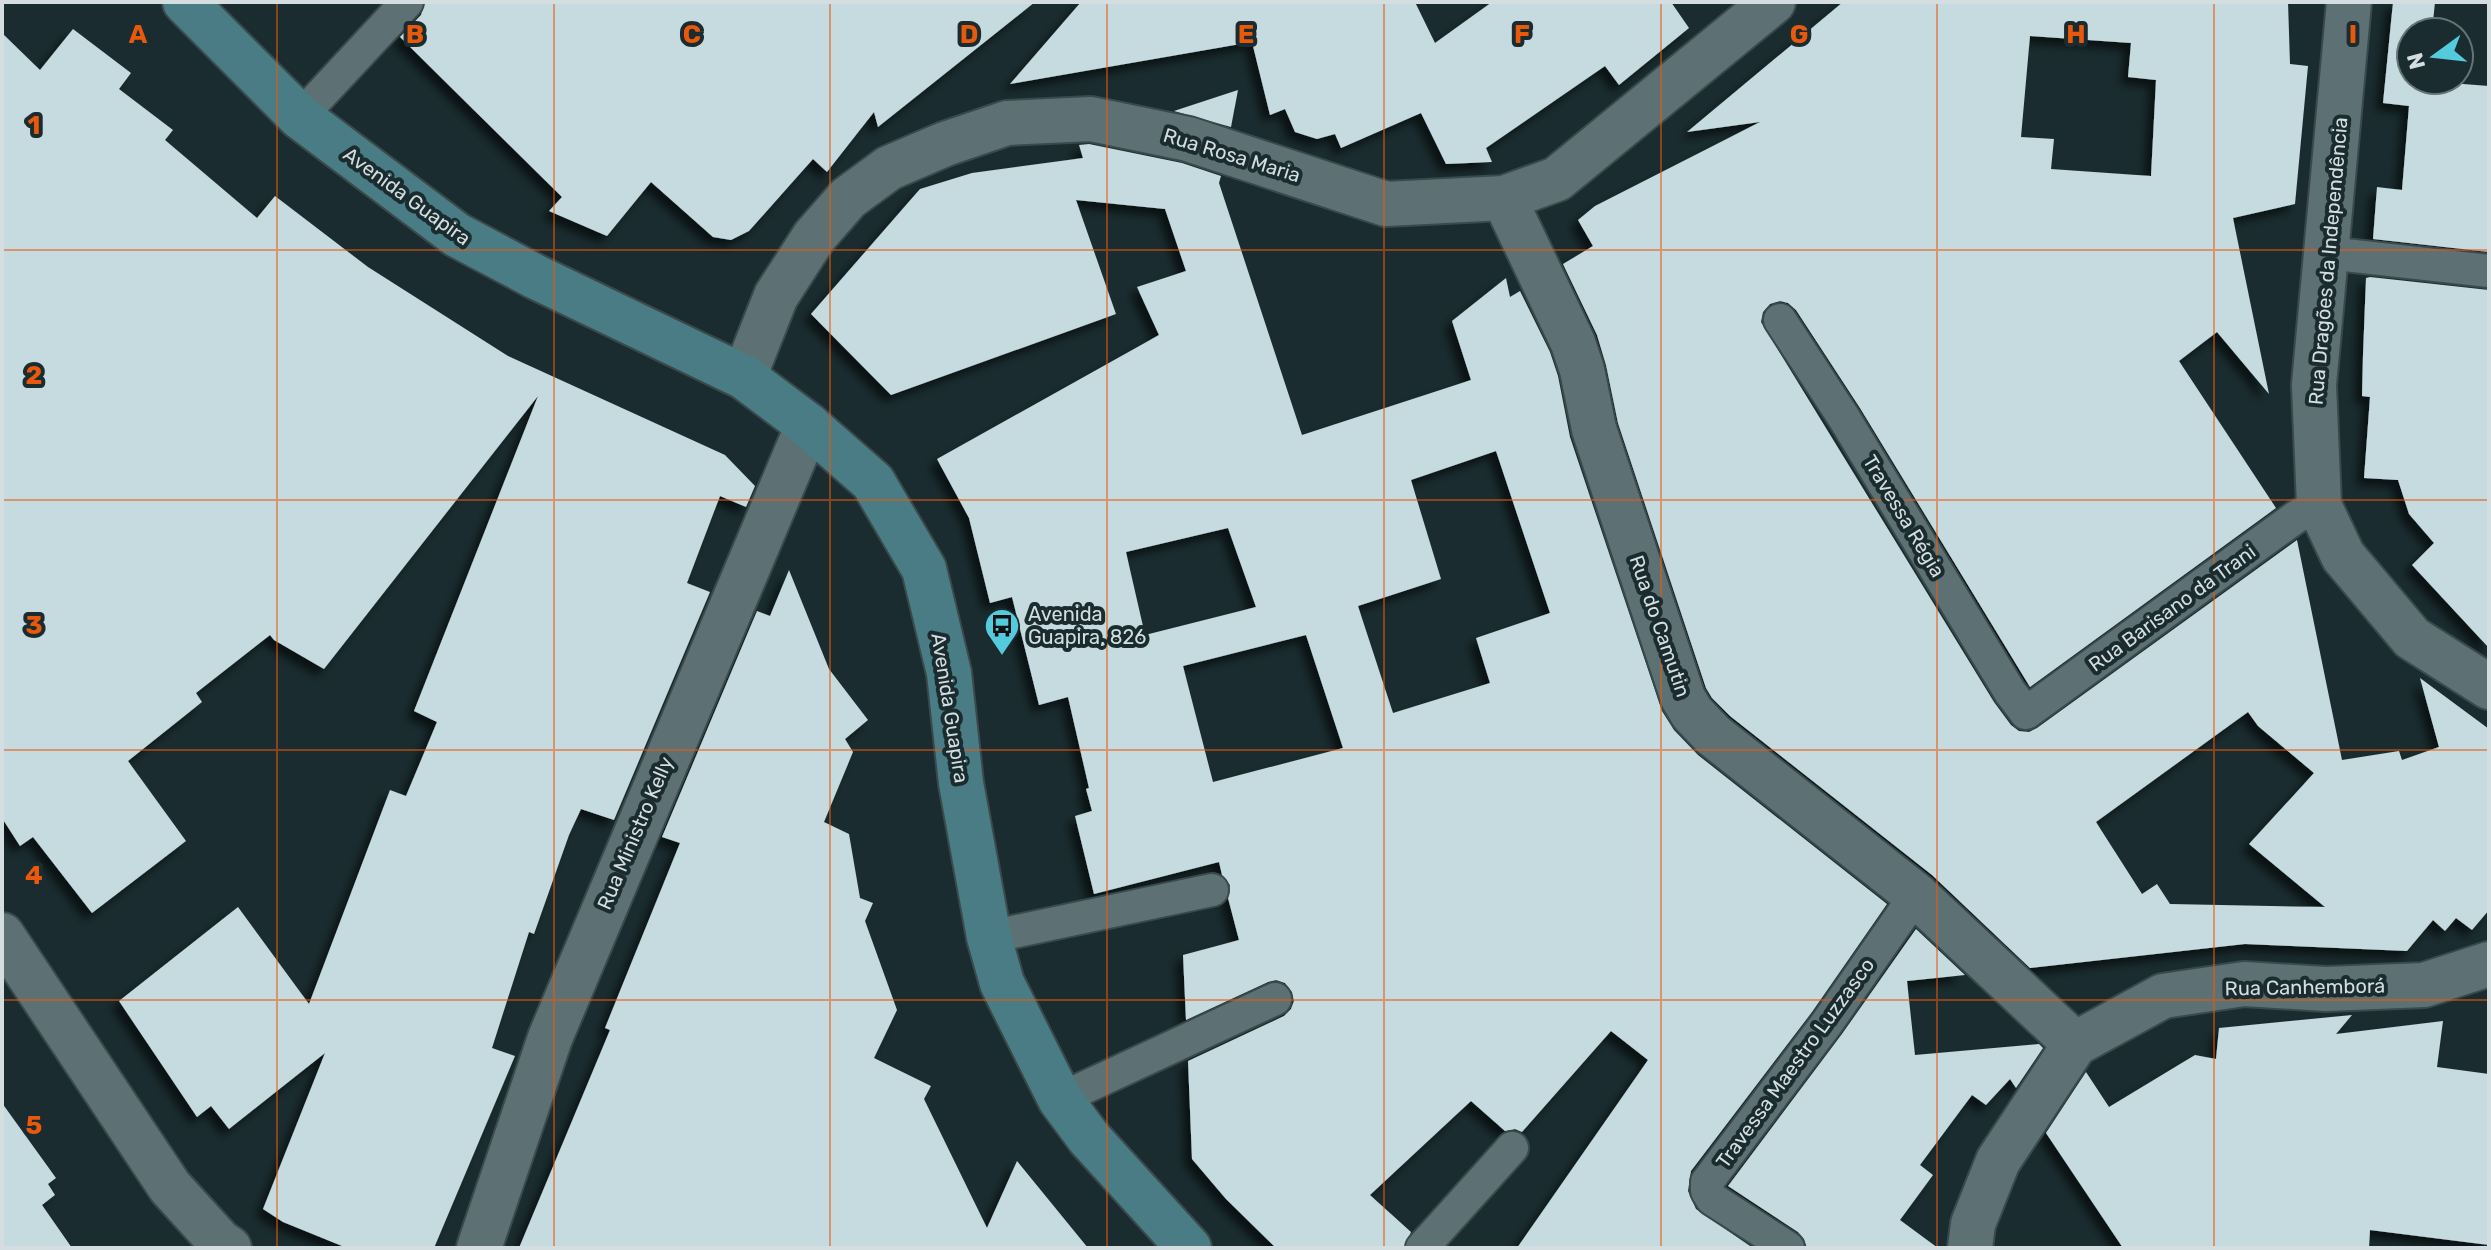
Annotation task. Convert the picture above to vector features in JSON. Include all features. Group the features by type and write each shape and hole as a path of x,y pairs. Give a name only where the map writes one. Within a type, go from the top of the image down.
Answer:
{"main road":[{"name":"Avenida Guapira","path":"185,2 300,117 457,235 536,277 744,377 808,425 873,482 924,569 949,673 961,783 989,937 1002,983 1060,1099 1089,1138 1189,1248"}],"street":[{"name":"Rua Rosa Maria","path":"744,377 776,296 814,237 848,198 889,168 945,144 1007,123 1091,119 1188,139 1386,204 1504,198 1557,179 1773,2"},
{"name":"Rua Dragões da Independência","path":"2349,2 2314,385 2319,505 2343,556 2412,638 2489,687"},
{"name":"Rua do Camutin","path":"1504,198 1573,343 1594,429 1683,698 1692,713 1713,735 1916,895 2075,1044"},
{"name":"Rua Ministro Kelly","path":"479,1248 550,1038 808,425"},
{"path":"2,935 170,1187 220,1246"},
{"name":"Rua Canhemborá","path":"1970,1248 1973,1224 1998,1161 2075,1044 2163,996 2244,984 2326,989 2424,985 2489,964"}],"lane":[{"path":"300,117 407,2"},
{"path":"2327,253 2489,271"},
{"name":"Travessa Régia","path":"1780,320 1844,418 2010,692 2026,713"},
{"name":"Rua Barisano da Trani","path":"2026,713 2296,517 2319,505"},
{"path":"989,937 1212,890"},
{"name":"Travessa Maestro Luzzasco","path":"1788,1248 1712,1199 1707,1191 1707,1182 1827,1023 1916,895"},
{"path":"1060,1099 1275,999"},
{"path":"1422,1248 1512,1148"}],"building":[{"path":"425,2 1035,2 878,127 874,112 827,172 813,159 749,231 731,240 713,237 651,182 607,236 549,211 562,197 400,37 421,15"},
{"path":"1081,2 1415,2 1435,43 1492,2 1671,2 1689,28 1619,85 1605,66 1486,148 1492,162 1446,164 1421,113 1341,148 1335,134 1317,139 1295,132 1285,109 1270,115 1252,42 1010,84"},
{"path":"1843,2 2288,2 2290,64 2308,66 2295,204 2233,218 2269,394 2217,332 2179,361 2276,508 2030,687 1860,408 1796,310 1780,301 1770,304 1763,312 1761,322 1994,702 2019,731 2029,732 2037,728 2297,540 2342,760 2399,751 2402,760 2439,747 2420,678 2489,729 2489,910 2472,930 2456,918 2445,931 2433,920 2407,951 2245,944 2030,968 1932,875 1730,716 1712,698 1706,688 1618,423 1597,335 1563,264 1593,246 1578,220 1595,206 1760,122 1687,132","holes":["2030,36 2131,43 2128,77 2156,80 2151,176 2051,169 2054,139 2021,137","2248,712 2258,726 2314,773 2249,844 2325,907 2170,904 2157,884 2142,894 2096,822"]},
{"path":"2393,2 2435,2 2434,16 2395,16 2395,96 2475,96 2475,85 2489,86 2489,252 2373,239 2377,187 2402,190 2409,106 2383,103"},
{"path":"73,29 131,73 119,89 173,130 165,140 257,218 275,196 368,267 508,356 725,455 755,486 746,507 720,496 687,583 710,592 614,820 581,809 569,835 534,934 529,932 492,1048 515,1056 434,1248 347,1248 283,1222 263,1209 325,1053 229,1129 211,1106 197,1117 119,1001 238,907 309,1004 390,790 406,796 437,722 414,711 538,396 324,669 270,635 196,693 202,702 128,761 186,841 92,913 33,837 20,846 2,818 2,33 40,70"},
{"path":"1238,90 1231,127 1174,111"},
{"path":"1089,144 1182,163 1221,176 1219,183 1302,435 1471,380 1452,321 1506,278 1510,297 1520,291 1550,352 1570,437 1662,711 1674,730 1698,755 1887,904 1812,1012 1691,1171 1688,1191 1696,1209 1753,1248 1517,1248 1648,1060 1611,1031 1522,1132 1515,1129 1505,1131 1471,1101 1370,1195 1411,1232 1404,1248 1276,1248 1226,1199 1192,1159 1188,1061 1284,1016 1294,1001 1292,992 1285,983 1276,980 1268,982 1186,1020 1183,955 1239,940 1228,898 1230,885 1222,875 1219,862 1094,894 1075,816 1092,811 1086,789 1089,788 1068,697 1039,705 1012,597 990,603 969,518 937,459 1159,335 1137,287 1186,271 1165,209 1076,200 1116,314 891,395 811,314 920,189 972,173 1083,158 1079,145","holes":["1496,451 1550,613 1476,638 1490,683 1393,713 1358,606 1441,579 1411,480","1228,528 1256,607 1145,635 1126,552","1306,635 1343,748 1213,782 1183,666"]},
{"path":"2366,278 2489,290 2489,648 2412,565 2434,543 2409,514 2398,480 2364,478 2370,397 2362,396 2363,355"},
{"path":"789,570 829,669 868,720 845,739 853,752 824,822 849,834 860,898 873,903 865,921 897,1010 874,1058 931,1086 924,1099 987,1228 1017,1161 1088,1248 519,1248 610,1030 605,1028 680,843 662,837 757,611 770,616"},
{"path":"1916,929 1965,975 1907,981 1915,1055 2039,1044 2043,1048 2016,1088 2010,1079 1986,1105 1972,1095 1920,1165 1933,1175 1900,1220 1938,1248 1807,1248 1798,1232 1728,1186"},
{"path":"2352,1015 2336,1034 2443,1021 2437,1067 2489,1074 2489,1245 2370,1230 2369,1248 2123,1248 2046,1133 2086,1072 2109,1107 2195,1055 2216,1059 2219,1028"},
{"path":"2,1103 56,1178 48,1184 55,1195 42,1205 72,1248 2,1248"}],"place":[{"name":"Avenida Guapira, 826","path":"1002,657"}]}
